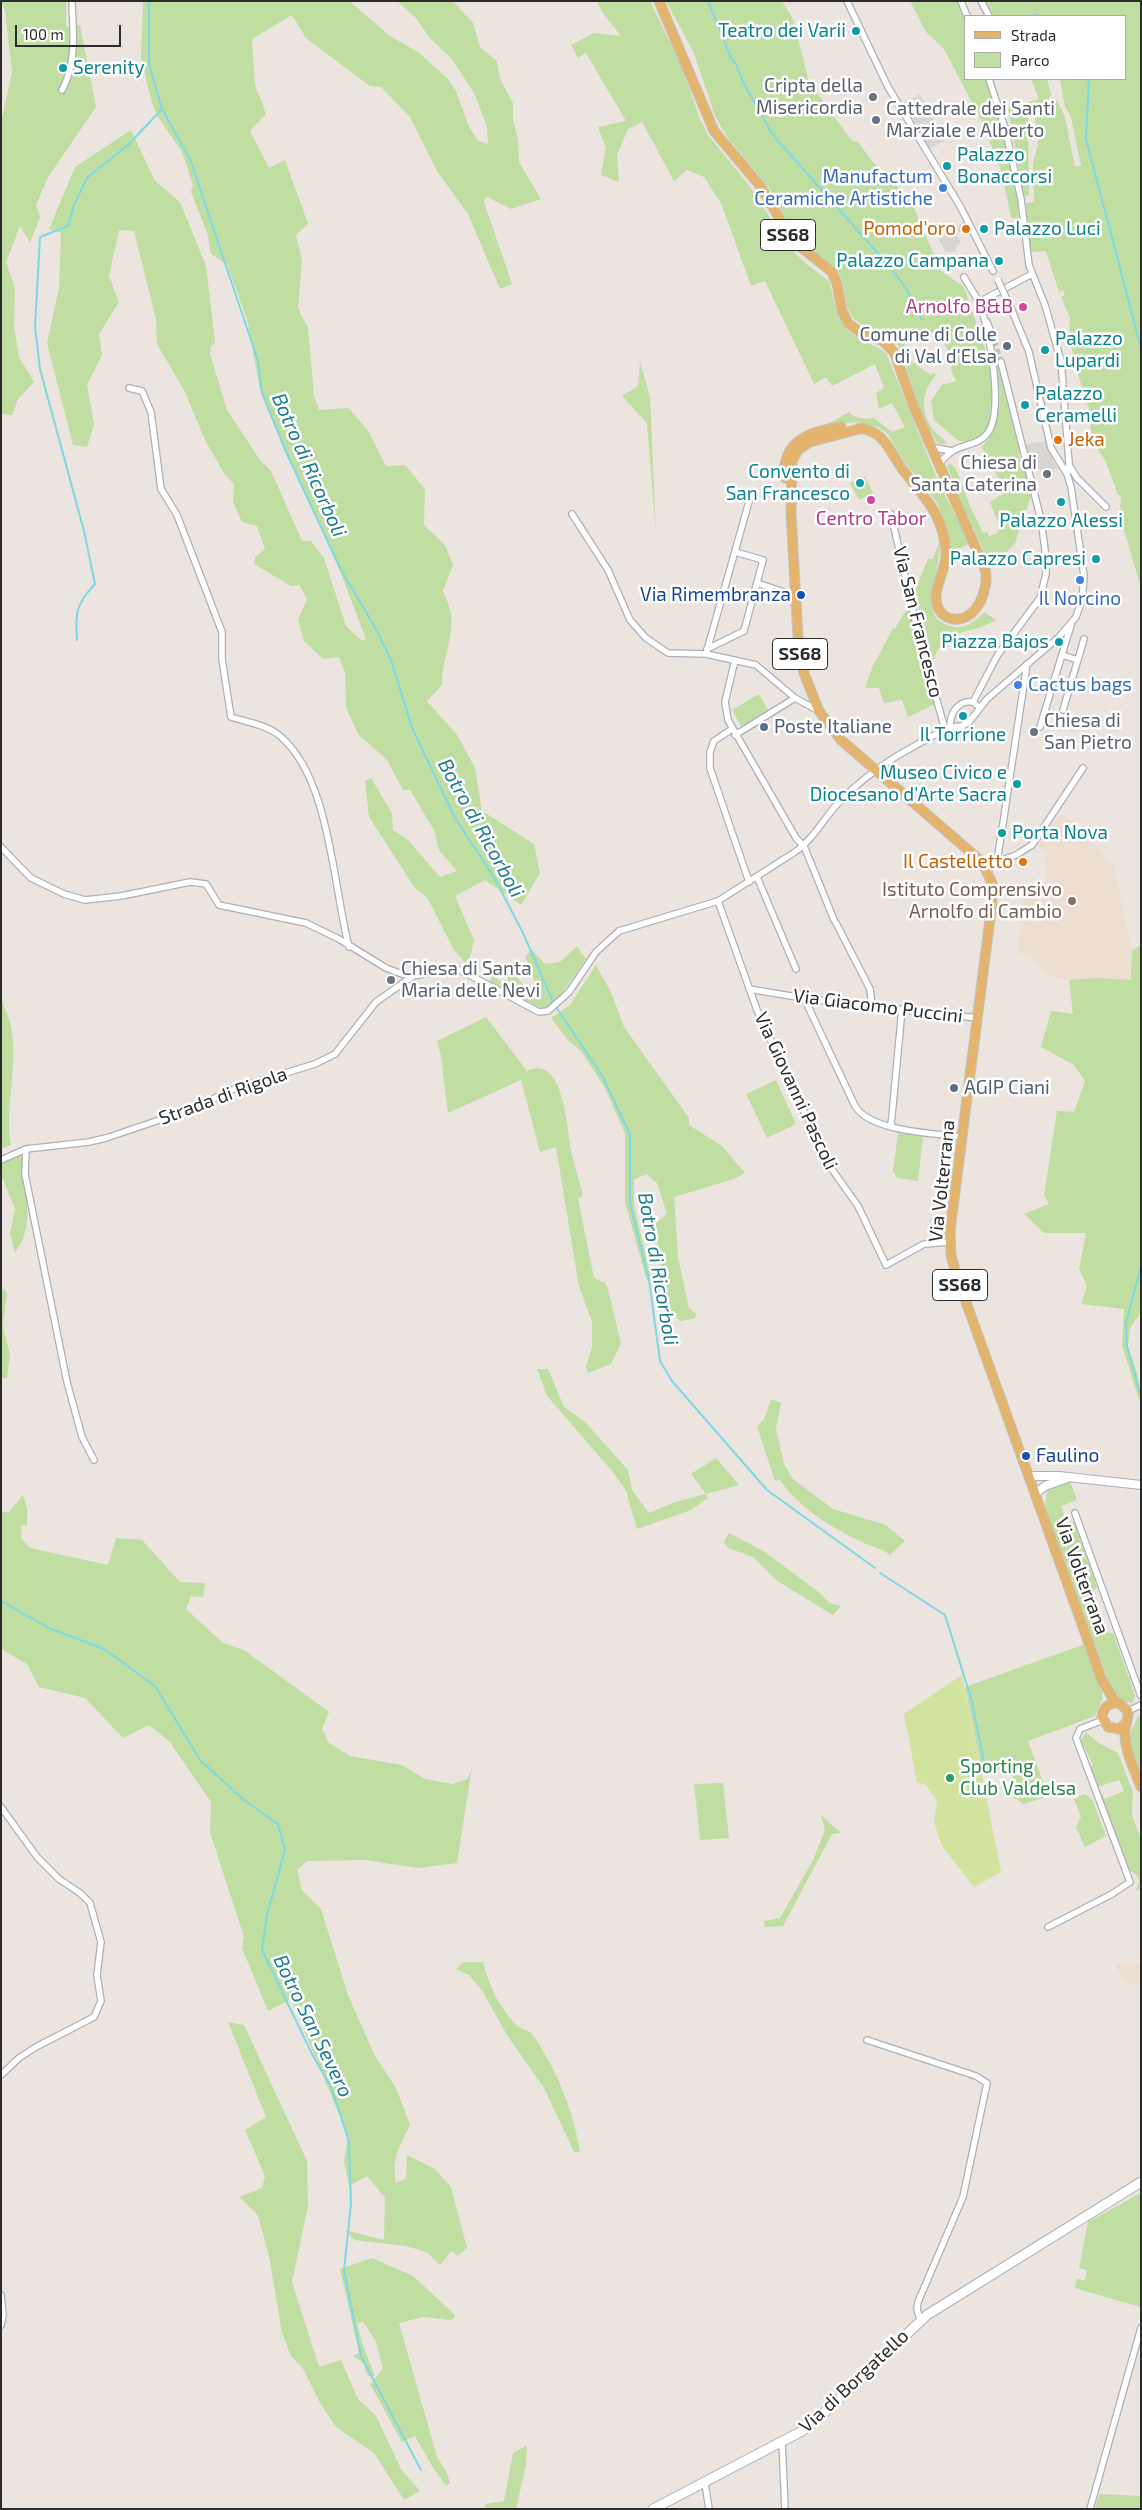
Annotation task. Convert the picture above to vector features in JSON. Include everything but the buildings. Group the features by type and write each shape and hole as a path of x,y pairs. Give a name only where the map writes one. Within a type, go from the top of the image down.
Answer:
{"main road":[{"name":"SS68","path":"659,1 714,131 761,187 792,240 833,274 842,311 847,321 856,330 884,341 891,348 931,448 986,572 986,586 980,602 972,613 958,619 943,615 937,604 946,554 942,532 933,508 900,466 884,439 872,430 848,427 827,430 800,440 789,449 784,471 790,512 802,663 819,711 836,735 977,858 987,871"},
{"name":"Via Volterrana","path":"987,871 993,892 950,1242 957,1277 1102,1680 1115,1702 1123,1705 1128,1711"},
{"name":"Via Volterrana","path":"1102,1680 1105,1707 1103,1720"},
{"path":"1105,1707 1115,1702"},
{"path":"1126,1747 1124,1732 1128,1711"},
{"path":"1103,1720 1108,1727 1116,1729 1126,1723"},
{"path":"1116,1729 1126,1747 1141,1787"},
{"name":"Via di Borgatello","path":"653,2509 782,2442 820,2417 920,2320 974,2284 1141,2182"}],"street":[{"path":"62,90 70,76 73,56 72,1"},
{"path":"847,1 888,87 960,206 993,270"},
{"path":"961,1 967,15"},
{"path":"981,1 988,15"},
{"path":"989,80 1003,119 1024,213 1027,255 1032,274 1045,305 1061,361 1069,463 1067,474 1084,576 1081,604 1071,625 1040,727"},
{"path":"979,302 1032,274"},
{"path":"964,277 979,302 994,341"},
{"path":"998,280 1028,349 1051,448 1067,474"},
{"path":"939,464 952,451 974,443 989,432 995,394 994,368 984,316"},
{"path":"973,702 997,656 1040,598 1046,574 1044,540 1037,503 1000,362"},
{"path":"129,388 142,391 151,412 161,489 177,515 222,632 222,660 231,717 269,729 281,737 303,763 324,816 340,912 350,947"},
{"path":"931,448 952,451"},
{"path":"1069,463 1077,478 1106,507"},
{"path":"707,652 750,498"},
{"path":"572,514 608,570 627,614 636,628 666,652 681,655 707,652 759,667 795,698 819,711"},
{"name":"Via San Francesco","path":"891,514 914,616 938,706 948,728"},
{"path":"707,652 744,631 763,560 735,552"},
{"path":"757,583 796,596"},
{"path":"1,847 31,878 64,894 85,900 127,895 190,882 206,884 219,905 306,923 339,939 386,968 413,976 449,969 460,970 540,1012 548,1011 564,998 594,955 619,931 718,901 804,846 839,802 887,760 948,728 962,726 970,722 979,707 1071,625"},
{"path":"1063,710 1084,639"},
{"path":"1062,655 1078,660"},
{"path":"735,660 725,706 734,732 796,838 804,846 836,922 870,989 872,1006"},
{"path":"997,862 1027,664"},
{"path":"749,882 709,765 714,741 795,698"},
{"path":"948,728 954,710 963,702 973,702 979,707"},
{"path":"987,871 997,862 1031,847 1083,768"},
{"path":"757,877 796,969"},
{"name":"Via Giovanni Pascoli","path":"718,901 750,989 774,1047 813,1125 826,1160 856,1202 886,1266 924,1244 950,1242"},
{"name":"Strada di Rigola","path":"1,1160 26,1148 89,1142 106,1138 189,1110 236,1088 315,1064 335,1054 376,1002 413,976"},
{"name":"Via Giacomo Puccini","path":"750,989 804,998 977,1018"},
{"path":"804,998 855,1106 868,1119 891,1126 962,1137"},
{"path":"891,1126 902,1009"},
{"path":"26,1148 25,1174 62,1348 67,1382 82,1437 94,1460"},
{"path":"1029,1476 1141,1485"},
{"path":"1035,1494 1050,1484 1069,1478"},
{"path":"1075,1513 1141,1696"},
{"path":"1128,1711 1141,1705"},
{"path":"1048,1927 1112,1894 1130,1882 1076,1738 1080,1729 1103,1720"},
{"path":"1,1807 37,1857 59,1879 80,1893 90,1903 101,1942 97,1975 101,2002 94,2017 36,2047 1,2075"},
{"path":"867,2040 976,2076 987,2083 965,2191 955,2220 919,2298 917,2309 920,2320"},
{"path":"1,2295 3,2316 1,2325"},
{"path":"1090,2509 1141,2328"},
{"path":"782,2442 785,2509"},
{"path":"705,2483 709,2509"}],"shaded area":[{"path":"920,94 945,141 925,151 898,106"},
{"path":"965,221 967,226 956,235 961,242 956,246 956,252 946,252 938,239"},
{"path":"1046,441 1054,463 1059,469 1033,470 1023,445"},
{"name":"Istituto Comprensivo Arnolfo di Cambio","path":"1063,815 1113,864 1132,951 1131,980 1098,978 1069,980 1045,974 1032,957 1017,953 1023,908 1022,886 1047,885 1046,855 1036,845 1048,828 1059,816"},
{"path":"1141,1963 1141,1984 1127,1985 1114,1964"}],"green space":[{"path":"1,1 66,1 66,27 80,25 96,107 48,177 36,205 40,217 30,243 20,226 6,262 15,288 14,326 19,357 34,382 18,399 12,415 1,414 1,123 12,72 5,11"},
{"path":"143,1 349,1 390,36 418,52 447,78 456,91 469,127 478,141 488,144 487,126 474,93 452,59 429,37 416,18 397,1 453,1 473,23 480,47 497,61 500,79 513,103 513,121 518,139 519,162 541,199 511,209 487,197 484,202 512,284 500,289 468,214 437,171 410,117 381,87 370,86 306,38 292,15 252,39 255,85 266,114 250,131 269,168 285,160 308,224 296,235 302,261 298,308 308,328 314,396 319,410 349,408 369,432 386,466 405,465 425,489 424,525 445,545 453,565 443,591 449,608 451,629 442,685 427,701 457,735 475,768 482,811 534,844 540,873 521,905 485,880 455,896 474,940 468,966 454,950 427,897 415,888 369,817 365,781 371,778 392,813 393,830 407,839 440,877 457,871 439,850 434,830 410,790 403,790 387,760 358,734 346,707 345,672 339,657 323,659 304,641 298,620 307,599 299,585 291,586 254,564 255,557 265,549 257,526 242,522 233,502 234,484 225,475 205,440 185,392 157,344 156,319 134,231 119,230 109,276 119,302 99,334 102,355 87,385 94,424 87,447 73,445 47,343 59,288 61,233 49,229 75,167 131,130 155,181 180,202 206,266 215,342 211,347 210,354 227,410 260,460 271,471 302,541 311,541 324,558 346,626 362,641 366,639 340,571 260,390 248,323 227,264 211,254 207,233 191,192 193,185 182,152 158,117 152,103 141,58"},
{"path":"597,1 650,1 683,69 699,117 708,135 751,188 788,246 806,264 829,281 837,313 844,326 858,338 886,353 936,476 969,544 952,552 946,524 937,503 903,460 888,434 878,427 858,422 824,426 849,412 857,417 874,418 892,432 905,427 892,403 879,409 876,393 884,388 875,364 832,386 826,377 814,384 765,281 751,286 721,203 704,177 687,170 674,181 642,122 628,129 617,155 619,182 601,175 606,148 598,127 626,121 586,53 578,58 571,45 594,33 621,36 602,12"},
{"path":"666,1 782,1 793,19 809,82 852,141 858,142 872,161 911,201 941,271 964,287 990,364 992,392 989,424 984,434 971,441 959,441 934,420 931,401 942,385 956,381 951,370 952,358 947,348 934,335 929,332 926,336 915,333 906,338 904,348 910,354 908,359 931,375 934,372 936,375 927,388 924,409 933,430 947,444 940,444 936,441 921,412 898,345 886,335 861,324 853,318 847,307 842,280 837,269 799,241 770,189 728,138 715,116 694,53"},
{"path":"910,1 958,1 964,18 964,80 986,80 1012,171 1018,207 1018,220 1011,217 1001,170 981,120 944,49 926,32"},
{"path":"985,1 1141,1 1141,588 1120,516 1121,495 1118,495 1106,462 1092,440 1089,409 1075,365 1069,333 1070,318 1061,297 1065,295 1063,290 1059,292 1046,251 1030,252 1026,203 1034,202 1033,164 1038,144 1035,118 1046,109 1047,105 1028,114 1029,195 1024,196 1008,108 1039,99 1031,80 1047,80 1051,94 1048,103 1057,100 1065,117 1075,167 1081,166 1071,117 1065,107 1060,80 1127,80 1127,15 992,15"},
{"path":"640,361 650,397 656,534 647,423 622,396 638,386"},
{"path":"999,364 1020,453 1018,454 1029,480 1025,482 1028,494 1032,493 1015,543 992,568 966,513 947,466 950,463 956,469 983,533 988,532 989,536 998,533 999,525 990,502 1004,493 990,460 981,447 988,439 997,420 999,386 996,365"},
{"path":"865,476 873,493 859,500 850,483"},
{"path":"939,542 938,565 932,590 933,612 939,620 955,627 965,626 973,622 984,612 996,620 950,637 937,652 932,665 914,593 928,559 933,559"},
{"path":"909,605 935,704 908,717 902,700 884,703 879,688 865,688 872,668 893,628 895,629"},
{"path":"759,694 768,710 741,726 732,710"},
{"path":"1141,945 1141,1294 1139,1315 1130,1328 1128,1346 1138,1376 1141,1406 1122,1346 1124,1309 1081,1304 1087,1286 1079,1269 1086,1233 1044,1233 1024,1214 1049,1204 1044,1195 1057,1111 1074,1112 1085,1081 1074,1065 1041,1047 1051,1011 1073,1014 1069,980 1098,978 1131,980 1132,951"},
{"path":"577,946 586,959 561,995 547,1008 542,1008 489,984 492,976 505,984 508,983 507,970 534,994 537,988 525,956 532,950 545,964 560,962"},
{"path":"596,965 611,992 624,1027 689,1118 689,1125 722,1146 745,1173 734,1179 674,1197 678,1257 689,1308 697,1315 694,1319 680,1321 668,1309 658,1257 656,1223 667,1214 657,1183 646,1174 634,1180 634,1206 652,1280 647,1281 625,1202 625,1134 605,1088 581,1051 568,1040 551,1018 570,1005"},
{"path":"1,997 11,1027 13,1056 9,1116 11,1145 1,1149"},
{"path":"486,1017 527,1071 540,1068 549,1073 557,1083 562,1098 572,1155 583,1196 578,1199 594,1278 605,1283 608,1289 621,1344 611,1364 588,1373 586,1366 592,1347 592,1321 579,1287 556,1147 540,1152 521,1080 448,1113 441,1056 437,1041"},
{"path":"776,1080 796,1124 767,1138 746,1094"},
{"path":"898,1133 923,1136 918,1181 897,1178 893,1171"},
{"path":"23,1153 27,1217 22,1241 15,1253 10,1234 15,1209 1,1174 1,1165 10,1158"},
{"path":"4,1289 7,1292 3,1326 10,1355 7,1378 1,1378 1,1292"},
{"path":"537,1369 548,1369 564,1407 585,1422 628,1470 632,1490 649,1513 675,1502 706,1494 708,1498 691,1510 637,1529 626,1491 613,1472 547,1396"},
{"path":"771,1399 781,1403 776,1429 784,1464 793,1479 833,1509 886,1525 905,1541 890,1555 828,1524 797,1500 780,1480 775,1481 757,1426 764,1420"},
{"path":"716,1458 739,1485 706,1494 691,1474"},
{"path":"1070,1481 1077,1500 1061,1506 1066,1522 1074,1522 1097,1587 1090,1595 1103,1632 1113,1633 1135,1695 1133,1703 1129,1703 1119,1697 1110,1685 1045,1508 1047,1490"},
{"path":"23,1495 27,1508 27,1526 22,1525 21,1538 30,1548 108,1565 116,1538 142,1540 180,1582 205,1583 203,1597 191,1596 186,1609 223,1643 244,1650 329,1712 322,1729 329,1743 350,1756 402,1765 425,1779 452,1784 468,1779 472,1767 457,1863 418,1868 365,1860 307,1861 297,1870 302,1890 321,1909 348,1995 375,2056 396,2088 410,2125 396,2160 396,2183 406,2179 407,2155 435,2169 451,2187 467,2248 458,2256 451,2251 440,2265 428,2253 407,2246 354,2240 345,2230 384,2240 385,2198 367,2176 349,2186 344,2161 348,2136 291,1999 268,2011 242,1948 244,1937 210,1832 211,1802 169,1741 149,1725 123,1738 85,1698 39,1687 27,1664 1,1649 1,1512 9,1512"},
{"path":"729,1533 765,1552 816,1590 830,1603 841,1606 833,1615 776,1580 753,1557 728,1548 724,1542"},
{"path":"1085,1644 1102,1692 1102,1700 1095,1716 1028,1741 1048,1796 1024,1804 1014,1798 1014,1782 1012,1774 1007,1767 982,1773 965,1687"},
{"name":"Sporting Club Valdelsa","path":"962,1675 1001,1872 974,1887 942,1846 934,1822 937,1801 926,1785 917,1782 904,1714"},
{"path":"1138,1716 1141,1716 1141,1773 1128,1739"},
{"path":"1086,1732 1097,1742 1118,1753 1133,1793 1132,1815 1141,1839 1141,1888 1136,1891 1139,1882 1138,1876 1130,1871 1101,1795 1105,1799 1124,1791 1119,1780 1097,1787 1090,1767 1093,1765 1081,1740"},
{"path":"723,1783 729,1838 700,1840 694,1784"},
{"path":"1085,1794 1092,1799 1106,1836 1085,1847 1076,1827 1081,1817 1074,1799"},
{"path":"821,1815 841,1833 832,1834 783,1926 765,1927 764,1921 780,1918 813,1860 825,1830"},
{"path":"464,1962 483,1962 491,1987 503,2009 516,2025 533,2035 542,2048 563,2091 573,2121 580,2152 574,2152 544,2088 507,2035 483,1992 469,1975 456,1969"},
{"path":"228,2022 244,2025 307,2161 308,2206 292,2282 319,2367 341,2360 358,2399 376,2416 401,2469 420,2491 404,2500 374,2453 336,2427 320,2403 302,2367 291,2356 282,2333 269,2256 258,2215 239,2197 262,2188 265,2176 245,2130 266,2117"},
{"path":"1141,2193 1140,2307 1075,2288 1077,2278 1085,2281 1087,2270 1079,2268 1088,2222"},
{"path":"372,2258 413,2276 455,2315 454,2319 450,2320 423,2317 399,2323 437,2457 447,2473 450,2483 446,2486 415,2436 402,2442 370,2384 383,2369 376,2341 363,2322 357,2323 363,2346 375,2376 368,2376 363,2363 353,2356 359,2353 340,2269"},
{"path":"527,2445 526,2465 516,2509 484,2509 486,2504 504,2501 513,2453"},
{"path":"1099,2494 1141,2496 1141,2509 1095,2509"}],"waterway":[{"name":"Botro di Ricorboli","path":"149,1 149,64 162,109 190,159 258,361 262,393 287,454 341,570 375,627 391,660 412,728 455,818 495,879 523,933 554,1004 603,1077 630,1135 630,1203 649,1280 660,1361 672,1381 767,1490 875,1568"},
{"path":"708,1 731,58 736,64 743,82 772,134 884,260 906,288 922,320"},
{"path":"1089,80 1086,139 1141,348"},
{"path":"77,640 76,623 78,609 84,597 95,584 84,531 40,369 35,327 40,237 68,226 74,205 87,178 128,145 162,109"},
{"path":"1141,1266 1126,1323 1127,1347 1141,1396"},
{"name":"Botro di Ricorboli","path":"880,1573 945,1615 971,1698 985,1767"},
{"name":"Botro San Severo","path":"1,1601 49,1628 104,1649 155,1686 200,1760 244,1800 278,1824 285,1850 267,1915 262,1950 313,2056 331,2087 349,2141 351,2204 344,2270 361,2356 421,2470"}],"tunnel":[{"path":"994,341 1001,362"}],"place":[{"name":"Teatro dei Varii","path":"856,31"},
{"name":"Serenity","path":"63,68"},
{"name":"Cripta della Misericordia","path":"873,97"},
{"name":"Cattedrale dei Santi Marziale e Alberto","path":"876,120"},
{"name":"Palazzo Bonaccorsi","path":"947,166"},
{"name":"Manufactum Ceramiche Artistiche","path":"943,188"},
{"name":"Pomod'oro","path":"966,229"},
{"name":"Palazzo Luci","path":"984,229"},
{"name":"Palazzo Campana","path":"999,261"},
{"name":"Arnolfo B&B","path":"1023,307"},
{"name":"Comune di Colle di Val d'Elsa","path":"1007,346"},
{"name":"Palazzo Lupardi","path":"1045,350"},
{"name":"Palazzo Ceramelli","path":"1025,405"},
{"name":"Jeka","path":"1058,440"},
{"name":"Chiesa di Santa Caterina","path":"1047,474"},
{"name":"Convento di San Francesco","path":"860,483"},
{"name":"Centro Tabor","path":"871,500"},
{"name":"Palazzo Alessi","path":"1061,502"},
{"name":"Palazzo Capresi","path":"1096,559"},
{"name":"Il Norcino","path":"1080,580"},
{"name":"Via Rimembranza","path":"801,595"},
{"name":"Piazza Bajos","path":"1059,642"},
{"name":"Cactus bags","path":"1018,685"},
{"name":"Il Torrione","path":"963,716"},
{"name":"Poste Italiane","path":"764,727"},
{"name":"Chiesa di San Pietro","path":"1034,732"},
{"name":"Museo Civico e Diocesano d'Arte Sacra","path":"1017,784"},
{"name":"Porta Nova","path":"1002,833"},
{"name":"Il Castelletto","path":"1023,862"},
{"name":"Istituto Comprensivo Arnolfo di Cambio","path":"1072,901"},
{"name":"Chiesa di Santa Maria delle Nevi","path":"391,980"},
{"name":"AGIP Ciani","path":"954,1088"},
{"name":"Faulino","path":"1026,1456"},
{"name":"Sporting Club Valdelsa","path":"950,1778"}]}
